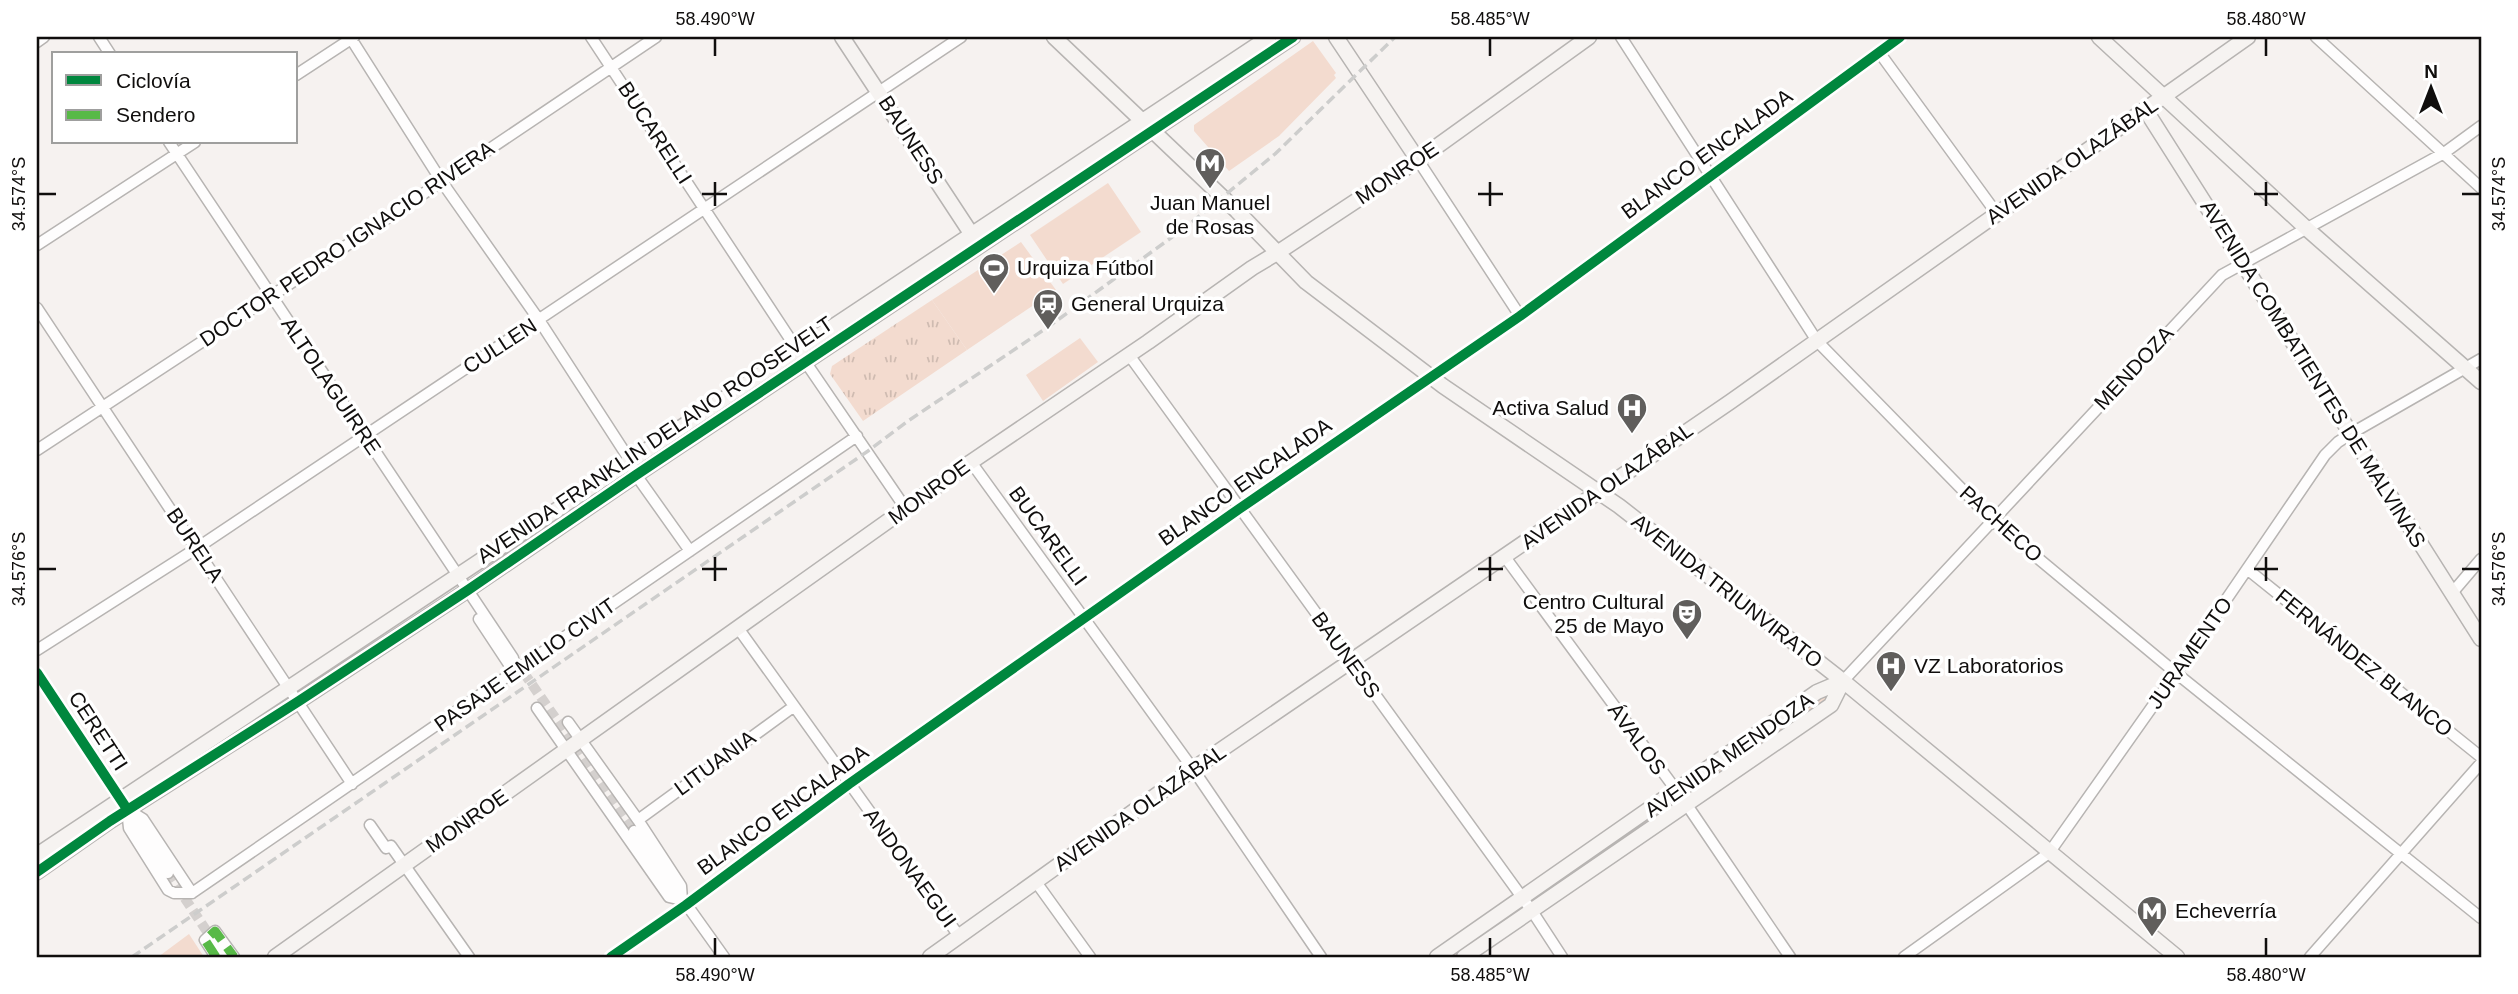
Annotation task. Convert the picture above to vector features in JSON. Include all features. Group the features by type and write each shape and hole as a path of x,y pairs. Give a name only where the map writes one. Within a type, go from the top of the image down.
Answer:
{"street":[{"path":"37,42 44,37"},
{"path":"99,37 109,52"},
{"path":"298,74 352,37 442,182 539,320 633,468 690,551"},
{"name":"BUCARELLI","path":"591,37 906,509"},
{"name":"DOCTOR PEDRO IGNACIO RIVERA","path":"37,450 656,37"},
{"name":"BAUNESS","path":"842,37 975,240"},
{"name":"CULLEN","path":"37,650 197,548 961,37"},
{"name":"AVENIDA TRIUNVIRATO","path":"1054,37 1306,282 1430,376 1599,491 1843,681 2177,957"},
{"name":"AVENIDA FRANKLIN DELANO ROOSEVELT","path":"37,872 124,804 291,688 458,575 633,468 802,356 975,240 1142,121 1269,37"},
{"name":"AVENIDA FRANKLIN DELANO ROOSEVELT","path":"975,240 1153,131 1293,37"},
{"path":"1336,37 1520,316"},
{"name":"MONROE","path":"275,957 971,462 1252,268 1418,160 1589,37"},
{"name":"PACHECO","path":"1621,37 1817,341 1992,520 2176,673 2481,918"},
{"name":"BLANCO ENCALADA","path":"611,957 849,784 1239,509 1520,316 1900,37"},
{"path":"2099,37 2306,228 2481,382"},
{"name":"AVENIDA OLAZÁBAL","path":"930,957 1193,769 1817,341 2249,37"},
{"path":"2316,37 2481,188"},
{"path":"1879,52 1997,214"},
{"name":"AVENIDA COMBATIENTES DE MALVINAS","path":"2145,109 2481,639"},
{"name":"MENDOZA","path":"1843,681 2222,275 2444,153 2481,126"},
{"name":"ALTOLAGUIRRE","path":"170,144 513,658"},
{"path":"37,245 192,144"},
{"name":"BURELA","path":"37,308 291,688 352,784"},
{"name":"BAUNESS","path":"1129,355 1532,911 1562,957"},
{"name":"JURAMENTO","path":"1904,957 2049,853 2325,455 2352,433 2481,359"},
{"name":"PASAJE EMILIO CIVIT","path":"192,893 857,436"},
{"name":"BUCARELLI","path":"971,462 1193,769 1321,957"},
{"name":"AVENIDA FRANKLIN DELANO ROOSEVELT","path":"37,855 299,701 470,592 633,468"},
{"name":"ÁVALOS","path":"1505,557 1686,805 1790,957"},
{"path":"2452,593 2481,559"},
{"name":"FERNÁNDEZ BLANCO","path":"2247,569 2481,760"},
{"name":"ALTOLAGUIRRE","path":"470,592 481,598 526,664"},
{"name":"ALTOLAGUIRRE","path":"470,592 470,606 514,672"},
{"name":"ANDONAEGUI","path":"738,628 959,936"},
{"name":"CERETTI","path":"37,673 168,873"},
{"name":"AVENIDA MENDOZA","path":"1437,957 1817,692 1843,681"},
{"name":"AVENIDA MENDOZA","path":"1464,957 1831,705 1843,681"},
{"name":"LITUANIA","path":"636,825 793,707"},
{"path":"537,708 669,897 684,902"},
{"path":"568,722 636,825 681,886 684,902 724,957"},
{"path":"2310,957 2481,760"},
{"name":"CERETTI","path":"124,804 129,828 168,890 174,894 192,893"},
{"name":"CERETTI","path":"124,804 143,819 192,893"},
{"path":"370,825 386,848 391,846 469,957"},
{"path":"1036,882 1090,957"},
{"path":"216,957 205,940 215,931 234,957"},
{"path":"212,939 225,957"}],"green space":[{"path":"1313,41 1336,73 1336,78 1279,136 1229,171 1194,131 1194,125"},
{"name":"Urquiza Fútbol","path":"1108,183 1141,232 1063,284 1030,235"},
{"name":"Urquiza Fútbol","path":"1021,242 1056,290 967,350 932,300"},
{"path":"932,300 967,350 863,421 830,374 832,366"},
{"path":"1080,338 1098,362 1043,401 1026,375"},
{"path":"1843,681 1831,705 1464,957 1437,957"},
{"path":"189,934 204,957 158,957"}],"tunnel":[{"path":"515,660 634,831"},
{"path":"168,873 212,939"}],"railway":[{"path":"132,957 1048,327 1186,227 1275,154 1395,37"}],"marked path":[{"path":"216,957 205,940 215,931 234,957"}],"cycle path":[{"path":"37,872 110,821 468,590 1293,37"},
{"path":"611,957 849,784 1239,509 1520,316 1900,37"},
{"path":"37,673 127,809"}],"place":[{"name":"Juan Manuel de Rosas","path":"1210,190"},
{"name":"Urquiza Fútbol","path":"994,295"},
{"name":"General Urquiza","path":"1048,331"},
{"name":"Activa Salud","path":"1632,435"},
{"name":"Centro Cultural 25 de Mayo","path":"1687,641"},
{"name":"VZ Laboratorios","path":"1891,693"},
{"name":"Echeverría","path":"2152,938"}]}
